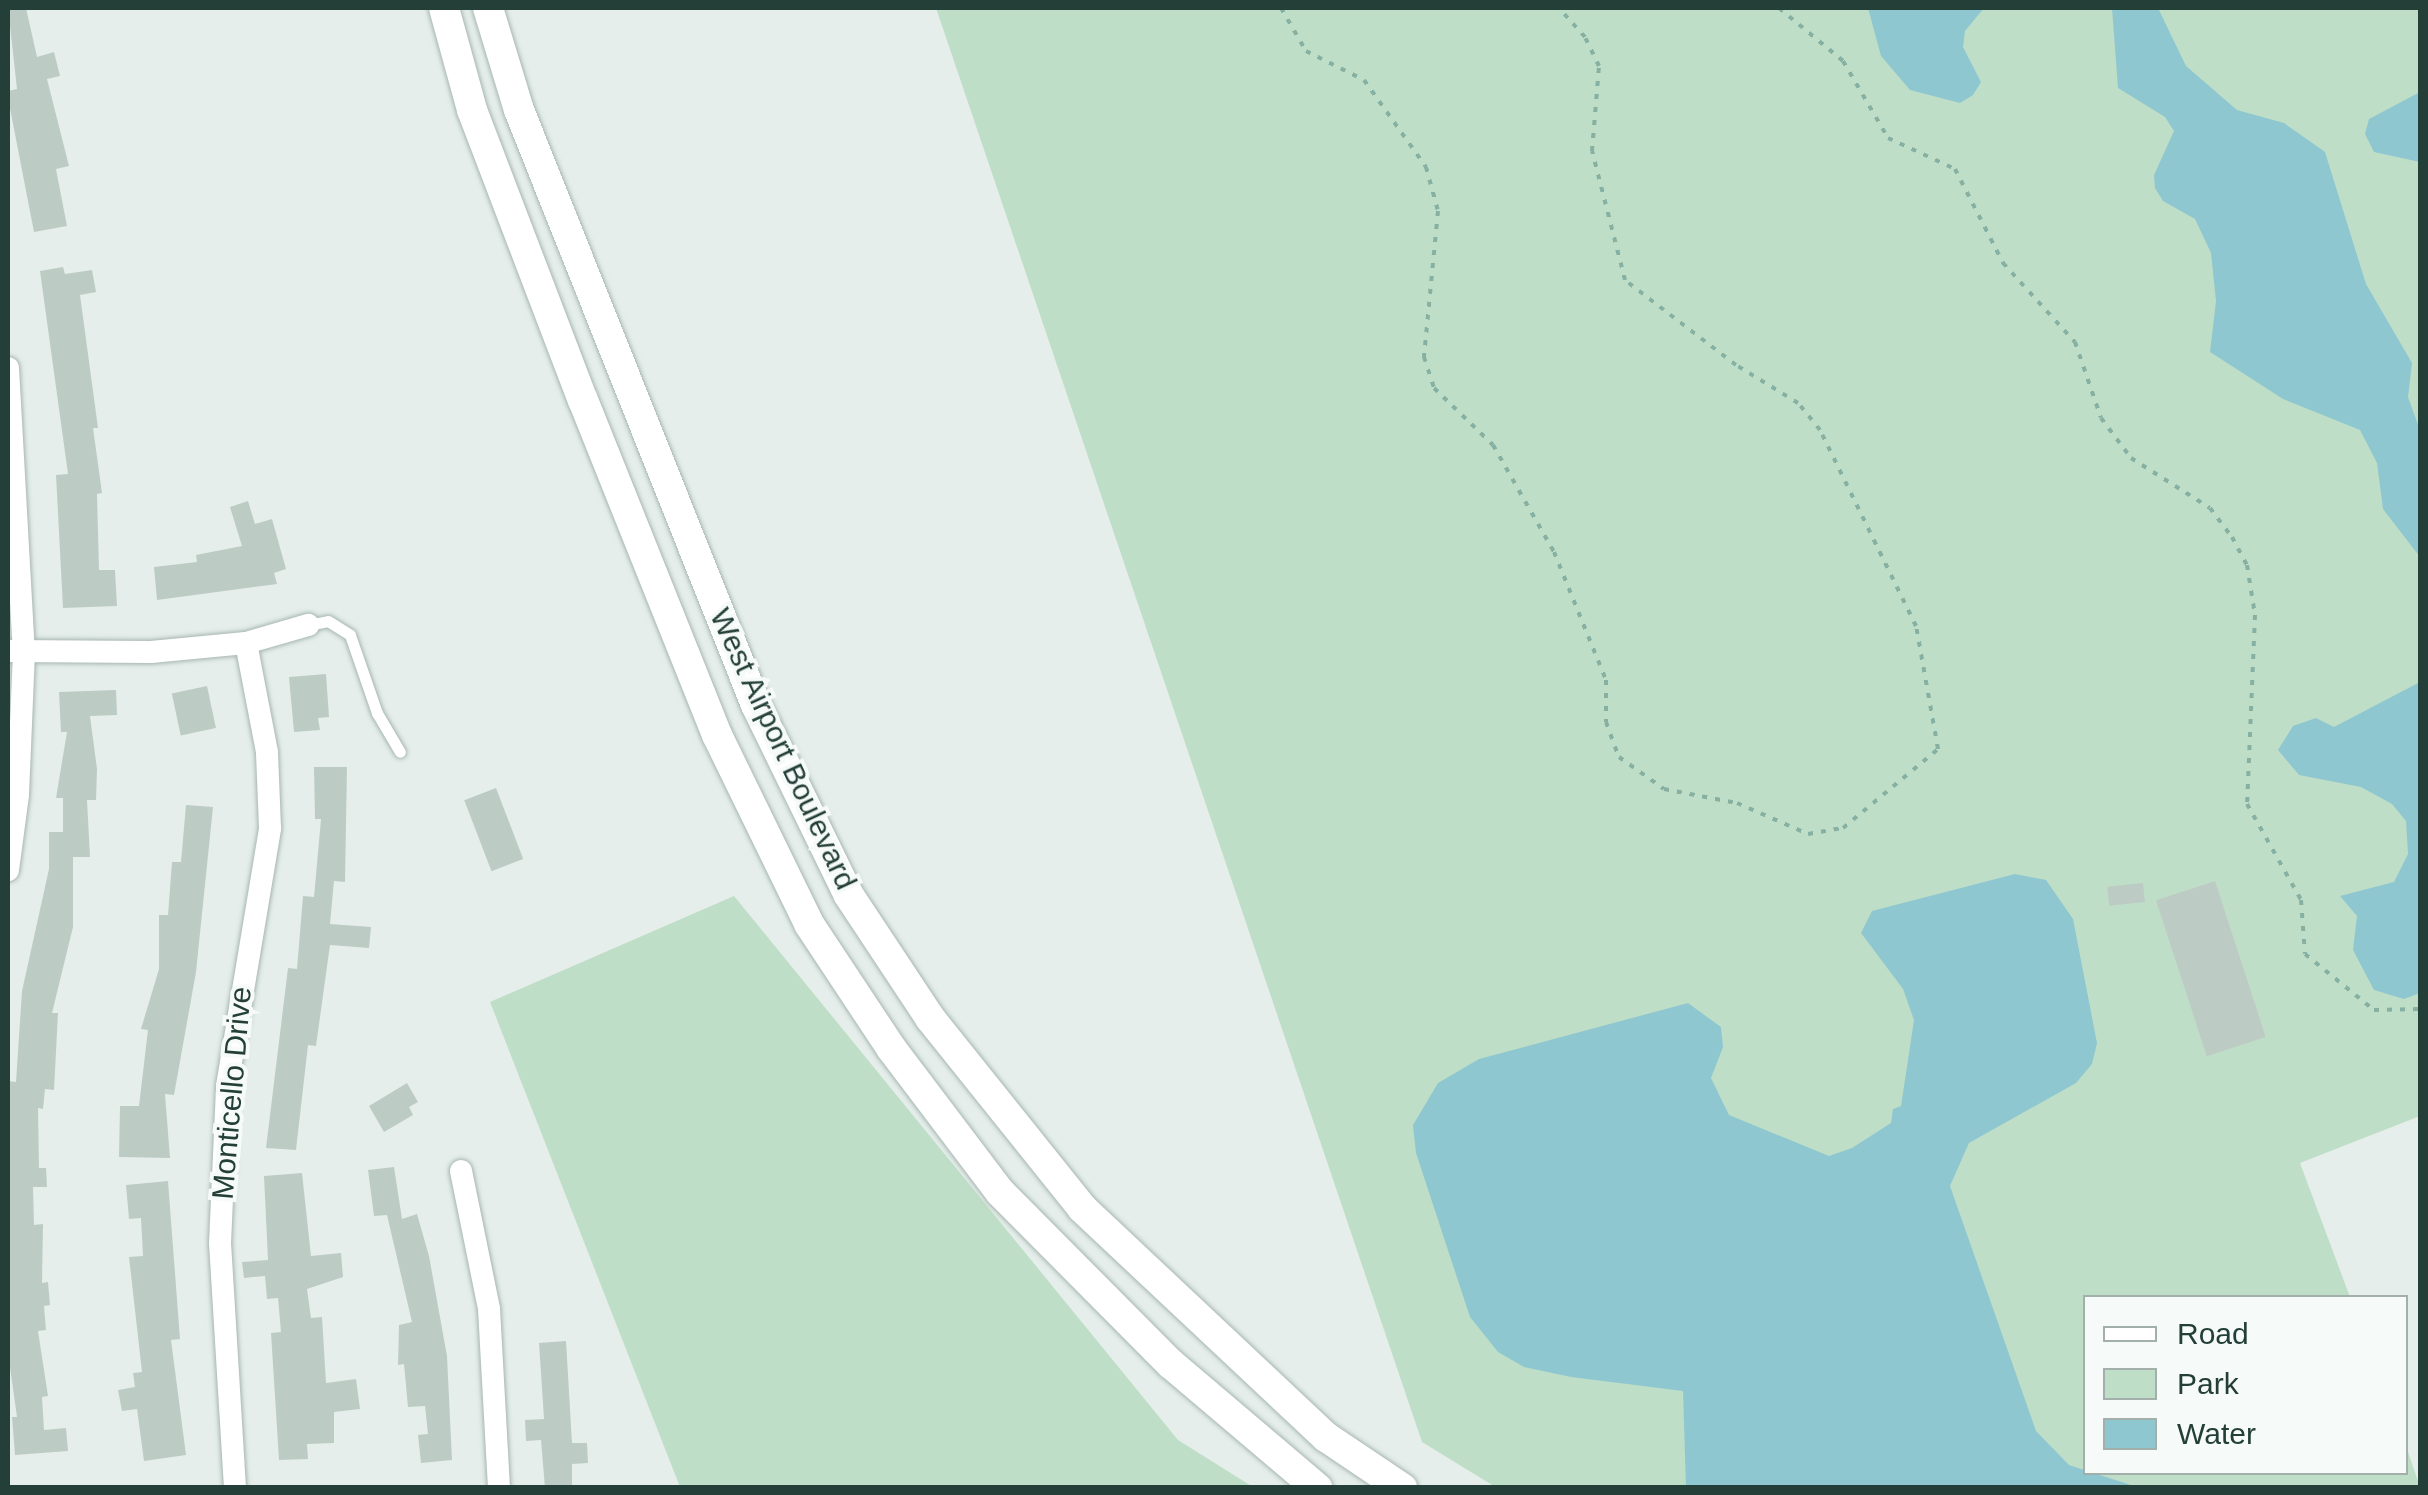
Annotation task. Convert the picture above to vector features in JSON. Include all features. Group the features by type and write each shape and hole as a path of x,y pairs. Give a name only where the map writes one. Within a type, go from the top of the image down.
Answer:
{"main road":[{"name":"West Airport Boulevard","path":"444,8 472,110 583,400 754,816 809,924 891,1048 1000,1192 1171,1364 1317,1488"},
{"name":"West Airport Boulevard","path":"488,8 518,110 627,383 794,786 848,894 930,1018 1039,1162 1203,1328 1326,1437 1402,1488"},
{"path":"583,400 627,383"},
{"path":"891,1048 930,1018"},
{"path":"1171,1364 1203,1328"}],"street":[{"path":"8,368 18,796 8,870"},
{"path":"16,652 152,652 246,644 308,625"},
{"name":"Monticello Drive","path":"235,1488 220,1243 226,1086 270,828 268,752 246,644"},
{"path":"462,1172 489,1309 499,1488"}],"lane":[{"path":"308,625 328,621 350,634 377,713 400,752"}],"path":[{"path":"1281,8 1306,51 1364,80 1426,166 1438,211 1424,358 1434,388 1493,444 1554,552 1606,680 1606,722 1619,757 1664,789 1737,803 1808,834 1843,828 1938,750 1916,626 1809,416 1626,280 1592,151 1599,66 1586,36 1559,8"},
{"path":"1779,8 1843,61 1888,138 1954,169 2003,262 2074,342 2111,432 2131,458 2210,508 2232,536 2247,564 2255,615 2247,804 2300,900 2306,954 2374,1010 2420,1009"}],"green space":[{"path":"936,8 2420,8 2420,1116 2300,1163 2349,1295 2083,1295 2083,1475 2408,1475 2408,1452 2420,1487 1497,1488 1422,1442"},
{"path":"734,896 1178,1440 1253,1487 680,1487 490,1002"}],"water":[{"path":"1868,8 1984,8 1965,31 1963,47 1981,82 1973,95 1960,103 1910,90 1881,56"},
{"path":"2112,8 2158,8 2186,66 2237,110 2284,123 2325,152 2366,284 2412,363 2408,397 2420,430 2420,557 2383,509 2377,463 2360,430 2283,399 2210,352 2216,301 2211,253 2195,219 2163,201 2155,188 2154,175 2174,131 2165,117 2118,88"},
{"path":"2420,92 2420,162 2374,152 2365,134 2369,119"},
{"path":"2420,682 2420,993 2404,999 2374,990 2353,950 2357,916 2340,896 2394,882 2408,854 2406,821 2392,804 2361,787 2299,775 2278,750 2293,726 2316,718 2334,727"},
{"path":"2015,874 2046,880 2073,919 2097,1043 2092,1064 2076,1083 1969,1143 1950,1186 2036,1431 2069,1465 2083,1470 2083,1475 2100,1475 2137,1487 1686,1487 1683,1391 1524,1367 1498,1352 1470,1317 1416,1153 1413,1125 1438,1083 1479,1059 1688,1003 1721,1027 1723,1047 1711,1078 1729,1115 1829,1156 1852,1148 1891,1123 1893,1109 1901,1106 1914,1020 1903,989 1861,933 1872,911"}],"building":[{"path":"8,8 26,8 37,57 54,52 60,76 47,79 69,166 56,169 67,226 34,232 8,98 8,91 17,89"},
{"path":"63,267 65,274 92,270 96,292 80,295 98,428 93,428 102,493 97,494 99,570 115,570 117,606 63,608 56,475 68,474 40,271"},
{"path":"248,501 255,524 272,519 286,569 274,573 277,584 157,600 154,567 197,562 196,555 242,546 230,507"},
{"path":"326,674 329,717 318,718 320,730 294,732 289,677"},
{"path":"207,686 216,728 181,736 172,693"},
{"path":"116,690 117,715 90,716 97,769 96,800 87,800 90,857 73,857 73,927 52,1013 58,1013 54,1090 45,1089 43,1109 38,1108 39,1168 46,1168 47,1187 33,1187 34,1225 43,1224 42,1283 48,1282 50,1305 44,1306 46,1330 38,1331 48,1396 42,1397 44,1430 66,1428 68,1451 15,1455 12,1417 17,1417 8,1353 8,1081 16,1082 22,991 49,869 49,832 63,832 63,798 56,798 67,732 61,732 59,692"},
{"path":"314,767 347,767 345,882 334,881 330,924 371,927 369,948 330,945 316,1046 308,1045 296,1150 266,1148 288,968 297,969 303,896 314,897 321,819 315,819"},
{"path":"496,788 523,859 491,871 464,800"},
{"path":"186,805 213,807 196,972 174,1095 165,1094 170,1158 119,1157 120,1106 139,1106 148,1030 141,1029 159,969 159,915 168,915 172,862 181,862"},
{"path":"2215,881 2266,1037 2207,1056 2156,900"},
{"path":"2143,883 2145,902 2109,906 2107,887"},
{"path":"407,1083 418,1102 409,1107 413,1115 384,1132 369,1106"},
{"path":"394,1167 402,1219 417,1214 429,1256 447,1356 452,1460 421,1463 418,1435 428,1434 425,1406 408,1407 404,1364 398,1365 399,1325 412,1322 387,1215 374,1216 368,1170"},
{"path":"302,1173 311,1256 341,1253 343,1277 307,1289 311,1318 322,1317 326,1383 356,1379 360,1409 334,1412 334,1443 307,1444 308,1459 279,1460 271,1333 281,1332 278,1298 267,1299 265,1276 244,1278 242,1262 268,1260 264,1176"},
{"path":"168,1181 180,1339 171,1340 186,1455 144,1461 137,1409 122,1411 118,1390 135,1387 133,1373 142,1372 129,1257 143,1256 141,1218 129,1219 126,1185"},
{"path":"566,1341 572,1443 587,1443 588,1463 572,1464 572,1488 545,1488 541,1440 526,1441 525,1420 544,1419 539,1343"}]}
